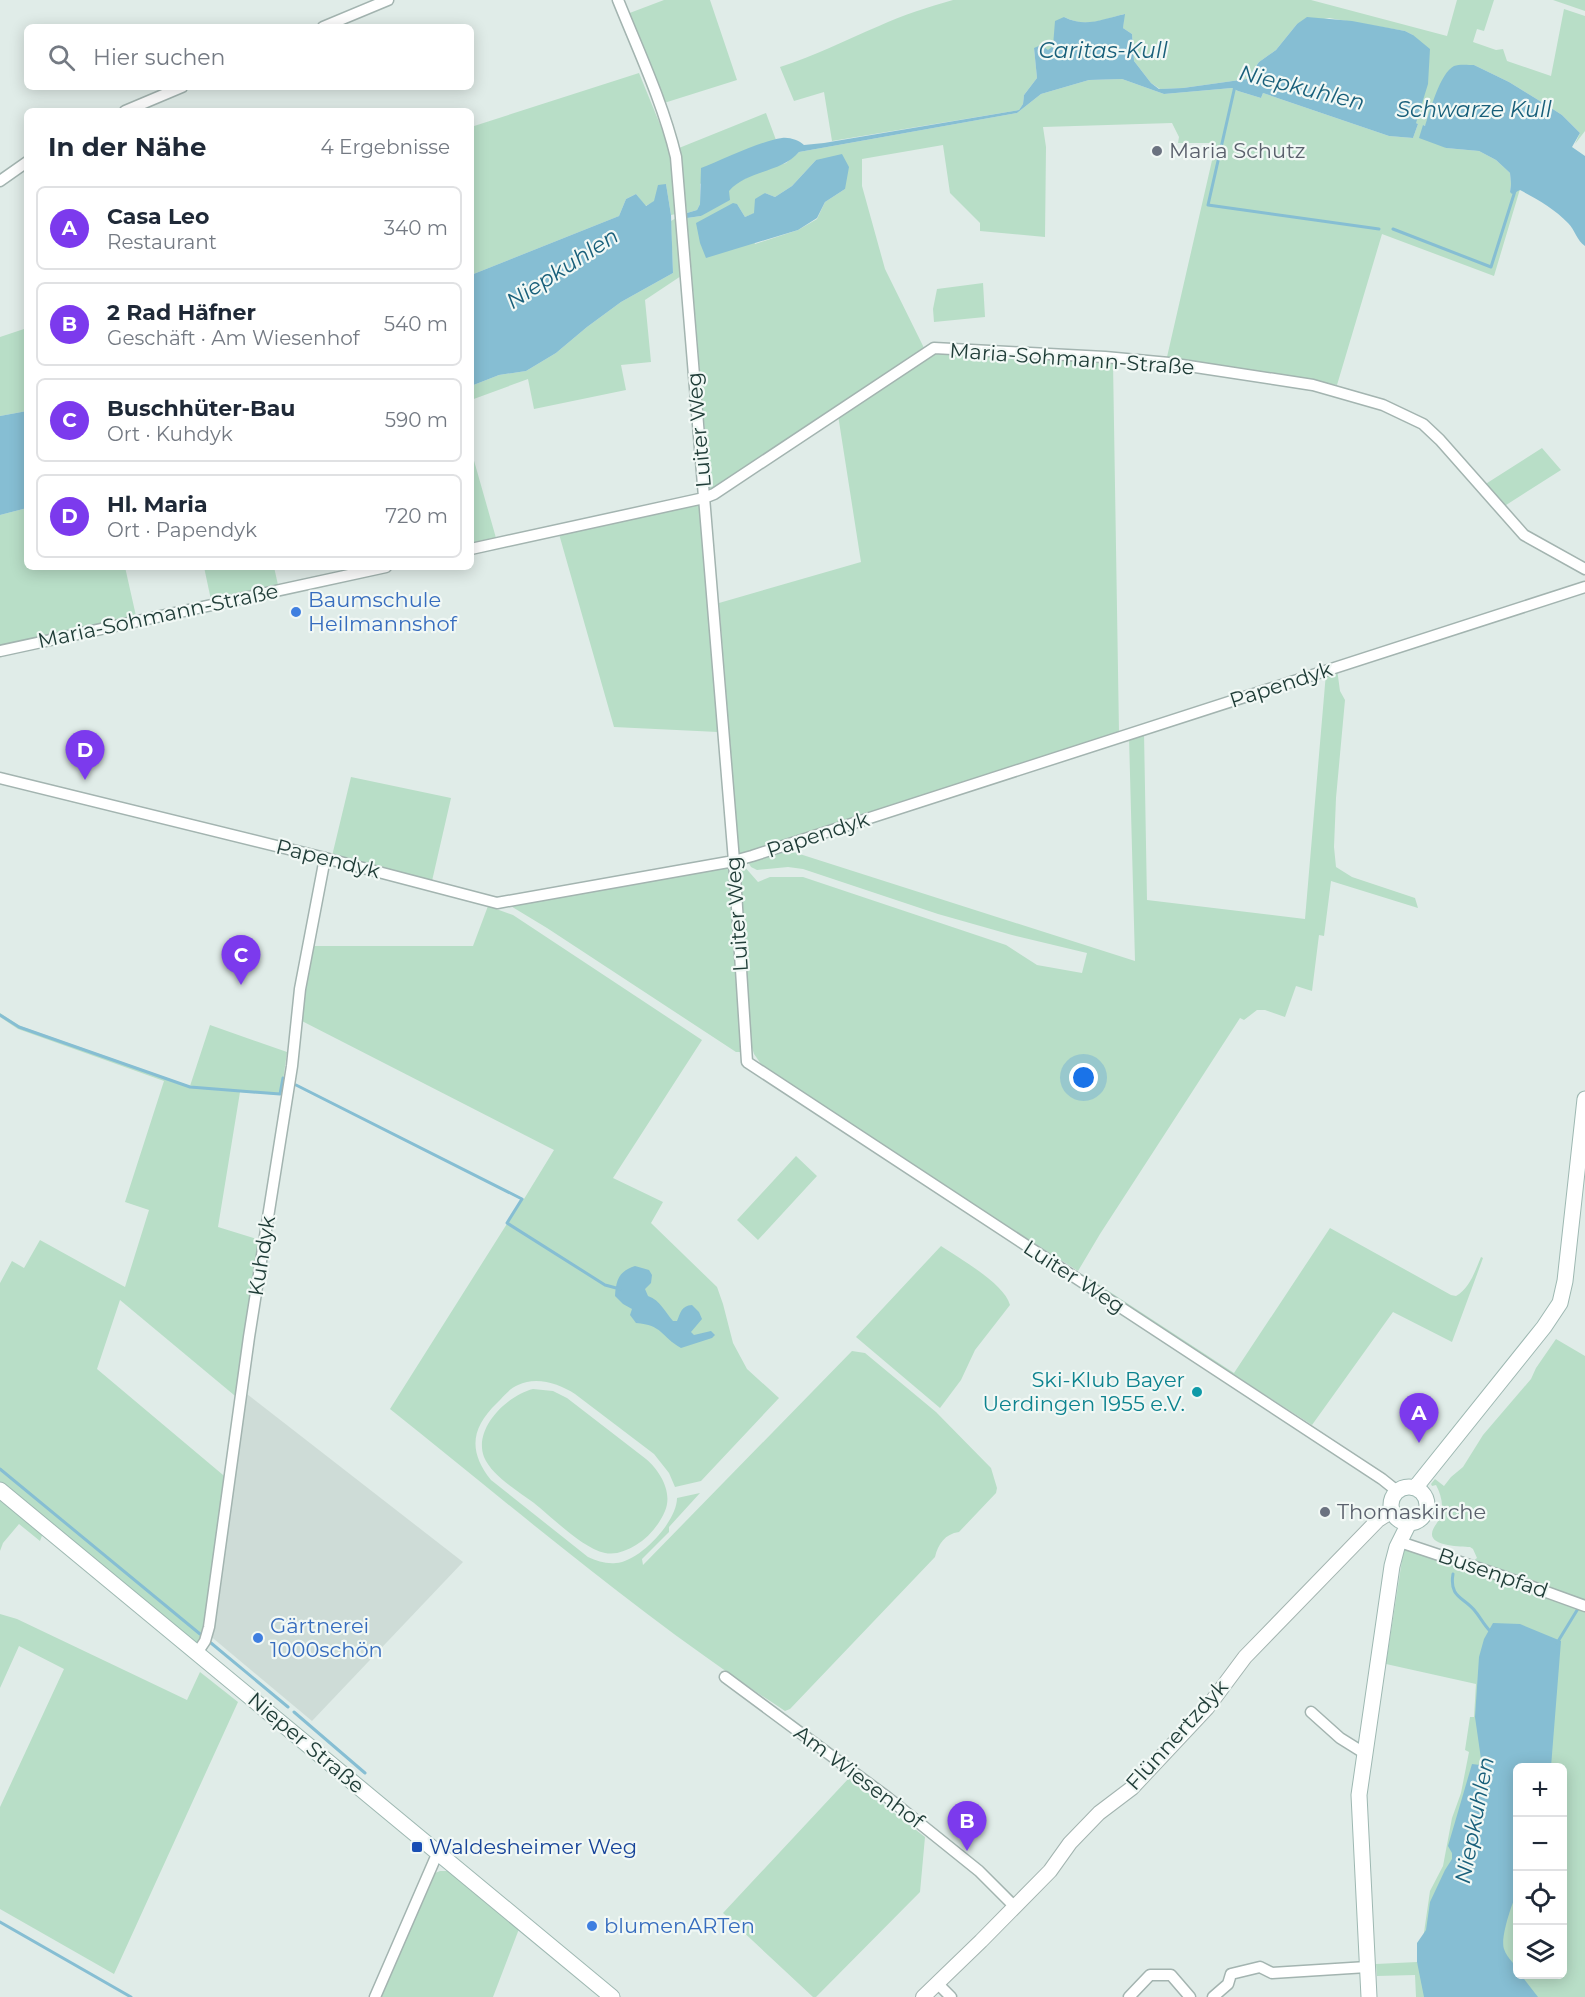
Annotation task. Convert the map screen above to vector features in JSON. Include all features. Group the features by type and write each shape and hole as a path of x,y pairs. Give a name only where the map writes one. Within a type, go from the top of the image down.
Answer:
{"main road":[{"path":"1415,1488 1544,1327 1560,1303 1565,1281 1585,1099"},
{"path":"1405,1487 1415,1488 1423,1494 1426,1509 1421,1518 1409,1523 1398,1520 1392,1510 1391,1500 1397,1491 1405,1487"},
{"name":"Nieper Straße","path":"0,1490 612,1997"},
{"path":"1369,1997 1359,1795 1390,1575 1394,1556 1409,1523"}],"street":[{"path":"330,24 388,0"},
{"name":"Luiter Weg","path":"618,0 654,87 676,157 734,861 747,1062 1397,1491"},
{"path":"132,108 175,90"},
{"path":"0,181 24,164"},
{"name":"Maria-Sohmann-Straße","path":"474,548 714,494 934,348 1105,357 1169,363 1313,385 1383,405 1423,424 1440,440 1524,535 1585,569"},
{"name":"Maria-Sohmann-Straße","path":"0,651 372,570"},
{"name":"Papendyk","path":"0,777 497,903 734,861 1585,587"},
{"name":"Kuhdyk","path":"197,1653 205,1641 209,1627 249,1337 292,1066 300,989 324,858"},
{"name":"Flünnertzdyk","path":"923,1997 1050,1871 1077,1835 1105,1807 1132,1788 1195,1721 1245,1657 1378,1520 1392,1510"},
{"name":"Busenpfad","path":"1400,1542 1582,1604"},
{"name":"Am Wiesenhof","path":"725,1677 904,1810 979,1871 1015,1907"},
{"path":"1311,1712 1340,1737 1364,1753"},
{"path":"375,1997 438,1852"},
{"path":"1213,1997 1228,1984 1231,1974 1260,1967 1272,1972 1367,1967"},
{"path":"1129,1997 1150,1975 1171,1975 1190,1997"},
{"path":"937,1983 951,1997"}],"shaded area":[{"path":"243,1391 463,1562 312,1721 208,1634"}],"green space":[{"path":"664,0 710,0 737,80 664,103 627,14"},
{"path":"953,0 1311,0 1447,36 1457,0 1494,0 1484,31 1477,29 1473,42 1496,50 1503,49 1507,61 1551,76 1564,9 1585,16 1585,131 1575,144 1580,133 1562,115 1509,82 1474,65 1425,126 1423,125 1446,148 1479,151 1496,160 1510,173 1510,192 1520,189 1494,276 1382,234 1337,385 1167,357 1216,143 1178,143 1179,137 1172,123 1043,127 1046,147 1045,237 980,231 980,223 950,193 943,145 862,159 862,186 885,269 925,350 710,492 687,218 701,216 736,183 756,173 786,163 799,152 1017,113 1041,94 1089,80 1122,79 1164,94 1232,88 1261,98 1263,93 1389,136 1413,138 1418,124 1416,123 1413,35 1405,31 1329,18 1297,24 1276,50 1259,62 1247,79 1160,89 1151,83 1134,61 1132,34 1123,28 1124,14 1087,22 1064,17 1053,46 1048,51 1034,48 1037,78 1024,95 1023,104 1019,110 832,141 824,92 794,101 780,67 897,18","holes":["816,160 845,189 825,202 817,219 798,230 755,244 737,204 745,217 755,213 765,193 775,197 792,186"]},
{"path":"1553,0 1585,0 1585,11"},
{"path":"639,73 666,139 672,163 676,214 671,215 666,184 654,202 645,206 636,194 626,199 619,216 474,274 474,126"},
{"path":"766,113 776,140 763,144 700,184 700,204 697,210 687,213 679,148"},
{"path":"676,218 681,276 645,300 651,362 621,365 626,390 534,409 528,379 474,399 474,385 499,375 526,371 556,353 621,302 673,273 671,221"},
{"path":"983,283 985,317 934,322 933,309 937,289"},
{"path":"24,329 24,412 0,416 0,337"},
{"path":"935,350 1113,362 1119,732 739,855 719,603 861,562 838,415"},
{"path":"1542,448 1561,470 1503,507 1484,485"},
{"path":"474,461 496,538 474,542"},
{"path":"700,504 718,732 614,727 559,534"},
{"path":"24,509 24,570 126,570 136,616 0,646 0,515"},
{"path":"205,570 275,570 278,585 211,600"},
{"path":"1337,669 1340,691 1345,700 1336,798 1334,847 1336,867 1352,877 1415,898 1418,908 1331,881 1324,936 1319,935 1312,991 1296,986 1285,1017 1265,1010 1257,1010 1244,1020 1240,1018 1078,1271 877,1143 761,1064 754,1054 750,1041 738,866 743,865 758,882 770,877 803,877 1006,945 1037,965 1082,973 1087,953 938,914 803,869 788,867 757,870 751,867 747,860 784,849 1135,961 1129,737 1144,732 1147,900 1305,919 1326,673"},
{"path":"351,777 451,798 432,881 332,856"},
{"path":"729,867 743,1048 740,1052 736,1052 509,905 514,903"},
{"path":"488,906 513,915 702,1040 613,1178 663,1202 651,1223 717,1287 733,1343 747,1369 779,1398 701,1481 675,1487 669,1473 654,1454 575,1394 548,1382 525,1382 515,1386 504,1395 488,1412 478,1431 476,1449 491,1480 588,1557 609,1563 625,1561 635,1556 664,1529 671,1518 677,1498 700,1493 669,1527 669,1532 642,1559 643,1565 852,1351 865,1353 936,1412 991,1468 997,1488 996,1493 959,1532 943,1540 935,1557 790,1709 785,1711 633,1603 390,1409 522,1200 295,1085 524,1199 554,1150 298,1019 308,946 473,946"},
{"path":"0,1013 20,1026 190,1086 210,1025 287,1052 281,1095 240,1092 218,1227 260,1240 240,1400 120,1300 97,1369 229,1480 202,1633 204,1635 197,1644 0,1485 0,1283 12,1261 24,1268 40,1240 125,1287 149,1210 125,1202 164,1081 18,1029 0,1017"},
{"path":"796,1156 817,1176 758,1240 737,1220"},
{"path":"1330,1228 1456,1296 1468,1284 1481,1257 1483,1258 1452,1342 1393,1312 1312,1425 1078,1274 1084,1275 1234,1373"},
{"path":"941,1246 991,1280 1010,1305 975,1350 961,1380 940,1408 856,1337"},
{"path":"1556,1339 1585,1356 1585,1997 1416,1997 1415,1975 1377,1976 1376,1964 1417,1962 1419,1967 1430,1891 1443,1866 1452,1818 1461,1793 1469,1752 1465,1750 1470,1717 1474,1717 1476,1684 1386,1664 1404,1547 1485,1567 1473,1561 1477,1558 1470,1547 1447,1545 1433,1538 1432,1532 1440,1517 1442,1503 1436,1485 1431,1484 1435,1479 1444,1486 1463,1467 1483,1435 1531,1379"},
{"path":"533,1389 553,1391 567,1398 646,1459 656,1470 664,1482 667,1504 657,1526 641,1542 617,1553 596,1550 577,1539 506,1483 488,1464 482,1446 488,1424 495,1414 513,1398"},
{"path":"0,1498 43,1533 40,1541 19,1524 3,1543 0,1551"},
{"path":"0,1614 17,1619 187,1700 200,1672 238,1702 114,1974 0,1909 0,1807 64,1669 19,1646 0,1688"},
{"path":"849,1778 925,1837 920,1892 816,1997 813,1997 723,1913"},
{"path":"448,1871 519,1929 493,1997 380,1997 435,1873"}],"water":[{"name":"Caritas-Kull","path":"1125,14 1123,28 1132,34 1134,61 1151,83 1159,89 1247,79 1259,62 1276,50 1297,24 1307,17 1352,21 1405,31 1430,49 1428,84 1413,138 1389,136 1263,93 1261,98 1232,88 1164,94 1122,79 1089,80 1041,94 1017,113 799,152 783,164 736,184 729,191 730,200 701,216 687,218 687,213 697,210 700,204 701,168 763,143 791,138 804,145 824,143 1019,110 1023,104 1024,95 1037,78 1034,48 1041,45 1048,50 1053,46 1055,21 1064,17 1080,22 1094,22"},
{"name":"Schwarze Kull","path":"1456,65 1474,65 1509,82 1548,106 1562,115 1580,133 1572,147 1585,156 1585,246 1568,223 1552,209 1520,190 1512,194 1510,192 1510,173 1496,160 1479,151 1446,148 1419,138 1444,76"},
{"path":"842,154 849,167 845,189 825,202 817,218 798,230 706,258 696,223 733,203 737,204 745,217 754,213 755,199 765,193 775,197 792,186 816,160"},
{"path":"666,184 671,215 673,273 621,302 556,353 526,371 499,375 474,385 474,274 619,216 626,199 636,194 646,206 654,201 658,185"},
{"path":"24,412 24,509 0,515 0,416"},
{"path":"635,1266 649,1270 652,1275 651,1283 645,1289 648,1296 659,1303 673,1321 677,1321 683,1308 692,1305 702,1319 691,1332 694,1335 711,1331 715,1335 681,1348 657,1329 636,1323 630,1315 632,1309 615,1296 619,1277"},
{"path":"1493,1623 1520,1624 1561,1641 1551,1763 1513,1763 1513,1904 1503,1944 1505,1953 1513,1963 1513,1979 1524,1979 1538,1997 1424,1997 1417,1962 1417,1943 1426,1930 1430,1902 1452,1859 1448,1846 1472,1764 1480,1765 1475,1717 1479,1657 1484,1639"}],"waterway":[{"path":"1235,86 1208,205 1379,229"},
{"path":"1393,229 1491,267 1515,191"},
{"path":"0,1015 19,1027 190,1087 280,1094 283,1078"},
{"path":"296,1085 522,1199 507,1223 605,1285 620,1289"},
{"path":"0,1469 200,1634"},
{"path":"1453,1574 1452,1582 1455,1593 1471,1606 1490,1631"},
{"name":"Niepkuhlen","path":"1557,1643 1579,1607"},
{"path":"211,1643 288,1707"},
{"path":"294,1712 365,1773"},
{"path":"0,1922 131,1997"}],"place":[{"name":"Maria Schutz","path":"1157,151"},
{"name":"Baumschule Heilmannshof","path":"296,612"},
{"name":"Hl. Maria","path":"85,780"},
{"name":"Buschhüter-Bau","path":"241,985"},
{"name":"Ski-Klub Bayer Uerdingen 1955 e.V.","path":"1197,1392"},
{"name":"Casa Leo","path":"1419,1443"},
{"name":"Thomaskirche","path":"1325,1512"},
{"name":"Gärtnerei 1000schön","path":"258,1638"},
{"name":"Waldesheimer Weg","path":"417,1847"},
{"name":"2 Rad Häfner","path":"967,1851"},
{"name":"blumenARTen","path":"592,1926"}]}
